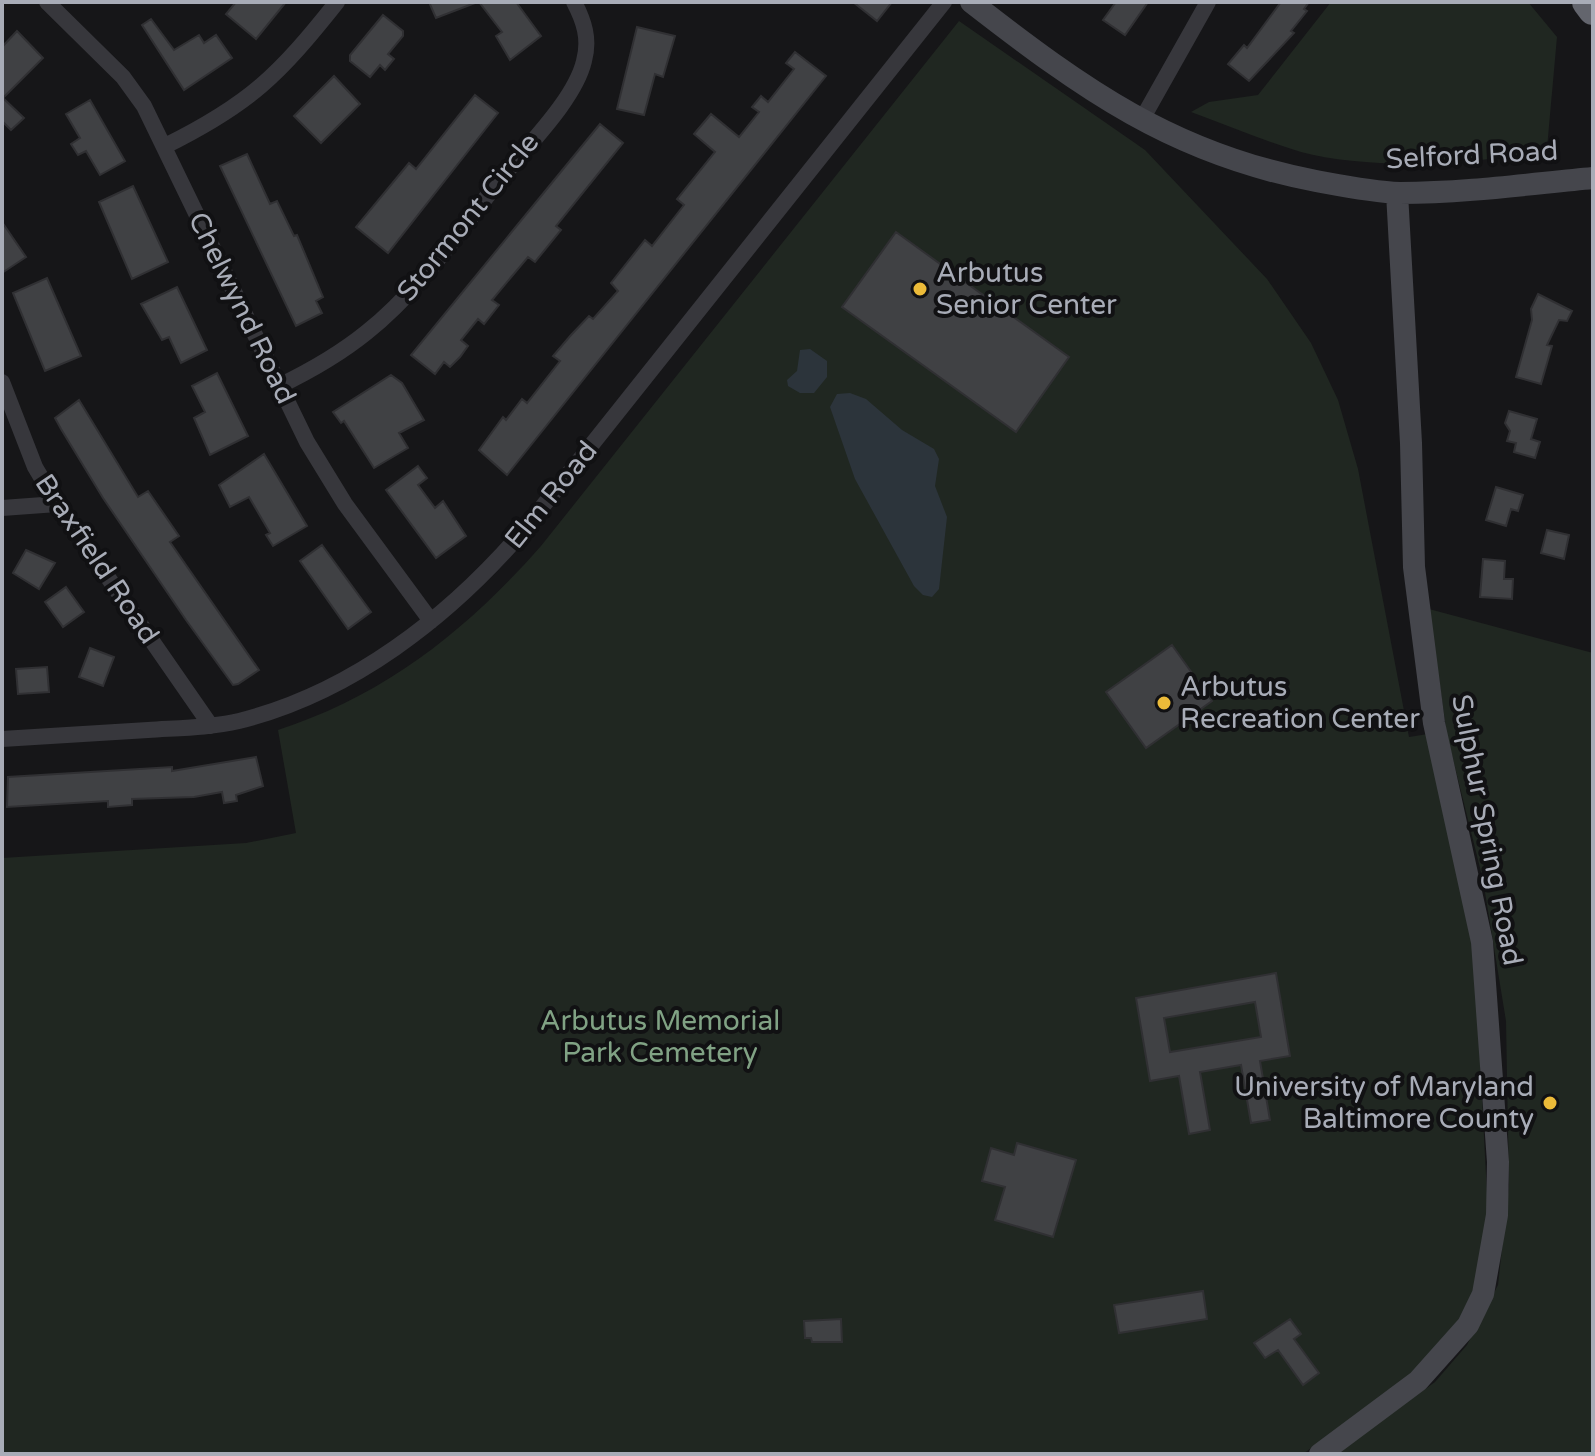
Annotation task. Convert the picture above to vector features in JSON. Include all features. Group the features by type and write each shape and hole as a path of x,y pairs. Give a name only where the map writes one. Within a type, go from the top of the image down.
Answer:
{"highway":[{"path":"1587,2 1593,10"}],"main road":[{"name":"Selford Road","path":"971,2 1057,69 1141,121 1231,160 1284,175 1397,193 1593,178"},
{"name":"Sulphur Spring Road","path":"1320,1454 1418,1381 1468,1325 1483,1294 1497,1215 1498,1162 1482,942 1434,723 1414,567 1397,193"}],"street":[{"name":"Chelwynd Road","path":"47,2 123,77 165,146 279,386 345,504 431,621"},
{"path":"165,146 255,94 294,56 337,2"},
{"name":"Stormont Circle","path":"279,386 342,351 388,313 548,121 570,91 584,64 587,45 584,25 574,2"},
{"name":"Elm Road","path":"2,739 211,726 269,711 326,688 398,646 431,621 479,579 523,531 944,2"},
{"path":"1141,121 1208,2"},
{"name":"Braxfield Road","path":"2,382 35,467 57,504 211,726"},
{"path":"2,508 57,504"}],"green space":[{"path":"1331,2 1528,2 1557,37 1547,148 1457,162 1358,162 1301,152 1191,112 1209,102 1258,95"},
{"name":"Arbutus Memorial Park Cemetery","path":"959,21 1145,150 1267,279 1311,343 1338,400 1358,469 1409,737 1428,734 1474,943 1488,1214 1475,1288 1462,1316 1412,1373 1303,1454 2,1454 2,858 246,843 296,833 278,730 354,698 389,679 454,632 513,577 541,546"},
{"name":"University of Maryland Baltimore County","path":"1429,609 1593,653 1593,1454 1336,1454 1435,1382 1467,1345 1498,1285 1509,1185 1506,1021 1483,880 1447,735"}],"shaded area":[{"path":"810,349 827,361 827,377 814,393 800,393 788,386 787,380 797,371 800,350"},
{"path":"850,393 866,399 902,430 934,449 939,459 935,486 947,517 939,589 932,597 923,595 914,586 855,479 830,407 837,394"}],"building":[{"path":"236,2 286,2 256,39 226,14"},
{"path":"429,2 475,2 475,3 436,18"},
{"path":"479,2 516,2 541,36 510,60 496,36 502,32"},
{"path":"853,2 892,2 877,21"},
{"path":"1116,2 1148,2 1125,35 1103,20"},
{"path":"1281,2 1309,2 1304,9 1307,11 1291,31 1294,33 1249,81 1228,64 1244,45 1247,48"},
{"path":"383,15 403,31 403,36 388,54 394,59 385,70 380,65 370,77 350,61 350,55"},
{"path":"151,19 174,50 199,35 204,43 216,35 232,58 184,90 142,25"},
{"path":"637,27 675,36 663,77 655,74 644,115 617,109"},
{"path":"17,31 43,58 3,98 24,118 11,130 2,121 2,47"},
{"path":"795,52 826,76 507,475 479,450 503,417 506,420 522,399 527,403 560,361 553,356 571,335 589,316 593,319 618,291 611,283 645,240 652,246 684,205 677,199 715,152 694,134 711,114 739,137 759,112 752,107 761,96 768,102 794,69 786,63"},
{"path":"334,76 360,104 321,143 294,116"},
{"path":"475,95 498,113 388,253 356,227 409,163 416,169"},
{"path":"90,100 125,161 100,175 86,151 78,155 71,144 80,138 66,114"},
{"path":"600,124 623,143 556,226 561,230 535,262 528,257 492,300 499,305 484,324 478,319 461,340 468,346 460,357 450,367 444,362 435,374 411,355"},
{"path":"247,154 270,204 277,201 294,236 297,235 323,297 316,301 322,313 296,326 220,166"},
{"path":"133,186 168,262 132,279 99,202"},
{"path":"2,222 26,257 2,273"},
{"path":"896,232 1069,357 1016,432 842,307"},
{"path":"47,278 81,356 45,371 13,293"},
{"path":"177,287 207,350 181,363 169,337 162,340 141,304"},
{"path":"1538,294 1572,311 1567,321 1559,320 1547,345 1552,346 1541,384 1516,377 1532,320 1531,309"},
{"path":"217,373 248,436 210,455 194,418 205,412 192,386"},
{"path":"391,375 402,383 424,420 399,433 408,448 374,468 344,421 341,423 333,412"},
{"path":"79,400 138,497 148,491 179,536 170,542 259,670 238,684 233,685 186,620 103,498 61,429 55,418"},
{"path":"1509,411 1537,419 1531,439 1540,442 1535,458 1514,452 1516,443 1507,441 1510,431 1505,423"},
{"path":"264,454 307,526 273,546 266,535 270,533 249,497 230,507 219,485"},
{"path":"418,466 427,478 418,485 435,508 443,501 466,536 436,558 386,490"},
{"path":"1496,487 1523,495 1518,511 1511,509 1506,526 1486,520"},
{"path":"1547,530 1569,535 1564,559 1541,553"},
{"path":"322,545 371,612 348,629 300,561"},
{"path":"26,550 55,563 39,589 13,573"},
{"path":"1483,559 1505,561 1504,579 1513,579 1512,599 1480,597"},
{"path":"66,587 84,612 63,627 45,602"},
{"path":"1172,645 1212,701 1146,748 1106,692"},
{"path":"90,648 114,657 103,686 79,677"},
{"path":"47,667 49,692 18,694 16,669"},
{"path":"256,757 263,786 236,795 237,801 224,803 222,792 194,797 132,799 132,805 108,807 108,801 7,807 8,777 172,767 172,771"},
{"path":"1276,973 1290,1056 1260,1061 1270,1120 1251,1123 1241,1065 1200,1072 1210,1130 1189,1134 1179,1076 1150,1081 1136,998","holes":["1255,1002 1261,1037 1170,1052 1164,1018"]},
{"path":"1017,1143 1076,1160 1053,1237 995,1220 1005,1187 982,1181 991,1148 1014,1155"},
{"path":"1203,1291 1207,1319 1119,1333 1114,1305"},
{"path":"841,1319 842,1342 812,1342 811,1338 805,1338 804,1321"},
{"path":"1290,1319 1301,1334 1294,1339 1319,1373 1303,1385 1278,1350 1265,1358 1254,1343"}],"place":[{"name":"Arbutus Senior Center","path":"920,289"},
{"name":"Arbutus Recreation Center","path":"1164,703"},
{"name":"University of Maryland Baltimore County","path":"1550,1103"}]}
